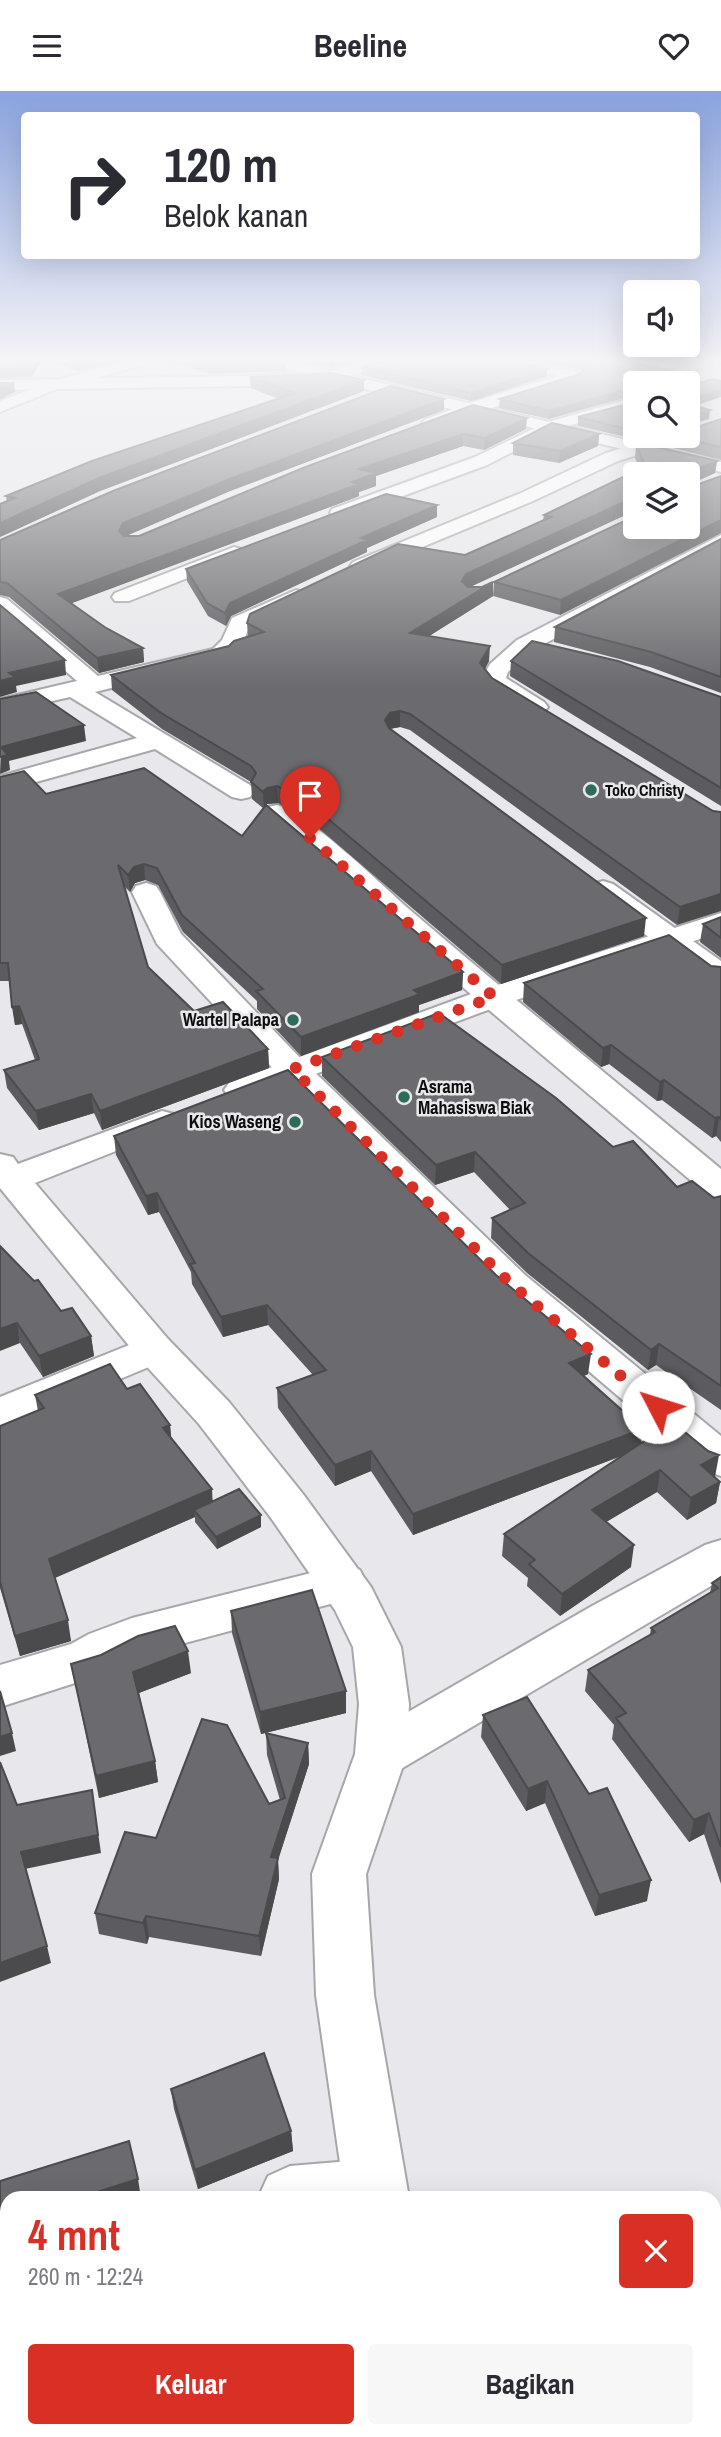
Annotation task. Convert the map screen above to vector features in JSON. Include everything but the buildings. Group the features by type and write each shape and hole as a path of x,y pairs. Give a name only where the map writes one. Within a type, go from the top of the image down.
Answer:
{"street":[{"path":"327,517 455,470"},
{"path":"347,572 584,470"},
{"path":"122,597 251,546"},
{"path":"553,717 501,686 494,678 498,670 525,645 717,547"},
{"path":"0,706 221,654 232,643 240,623 312,589"},
{"path":"0,603 85,687 159,740 241,791"},
{"path":"525,645 552,651"},
{"path":"0,783 159,740"},
{"path":"277,813 310,838 494,997 721,1187"},
{"path":"581,873 721,975"},
{"path":"146,893 168,938 292,1069 511,1284 721,1460"},
{"path":"376,2191 345,1995 340,1874 381,1754 384,1704 377,1647 343,1583 287,1506 214,1413 154,1349 6,1172 203,1104 292,1069 494,997 721,922"},
{"path":"0,1414 154,1349"},
{"path":"381,1754 609,1620 721,1558"},
{"path":"0,1686 86,1660 106,1648 132,1639 343,1583"}],"place":[{"name":"Toko Christy","path":"591,790"},
{"name":"Wartel Palapa","path":"293,1020"},
{"name":"Asrama Mahasiswa Biak","path":"404,1097"},
{"name":"Kios Waseng","path":"295,1122"}],"route":[{"path":"310,838 318,848 494,997 292,1069 511,1284 658,1407"}]}
